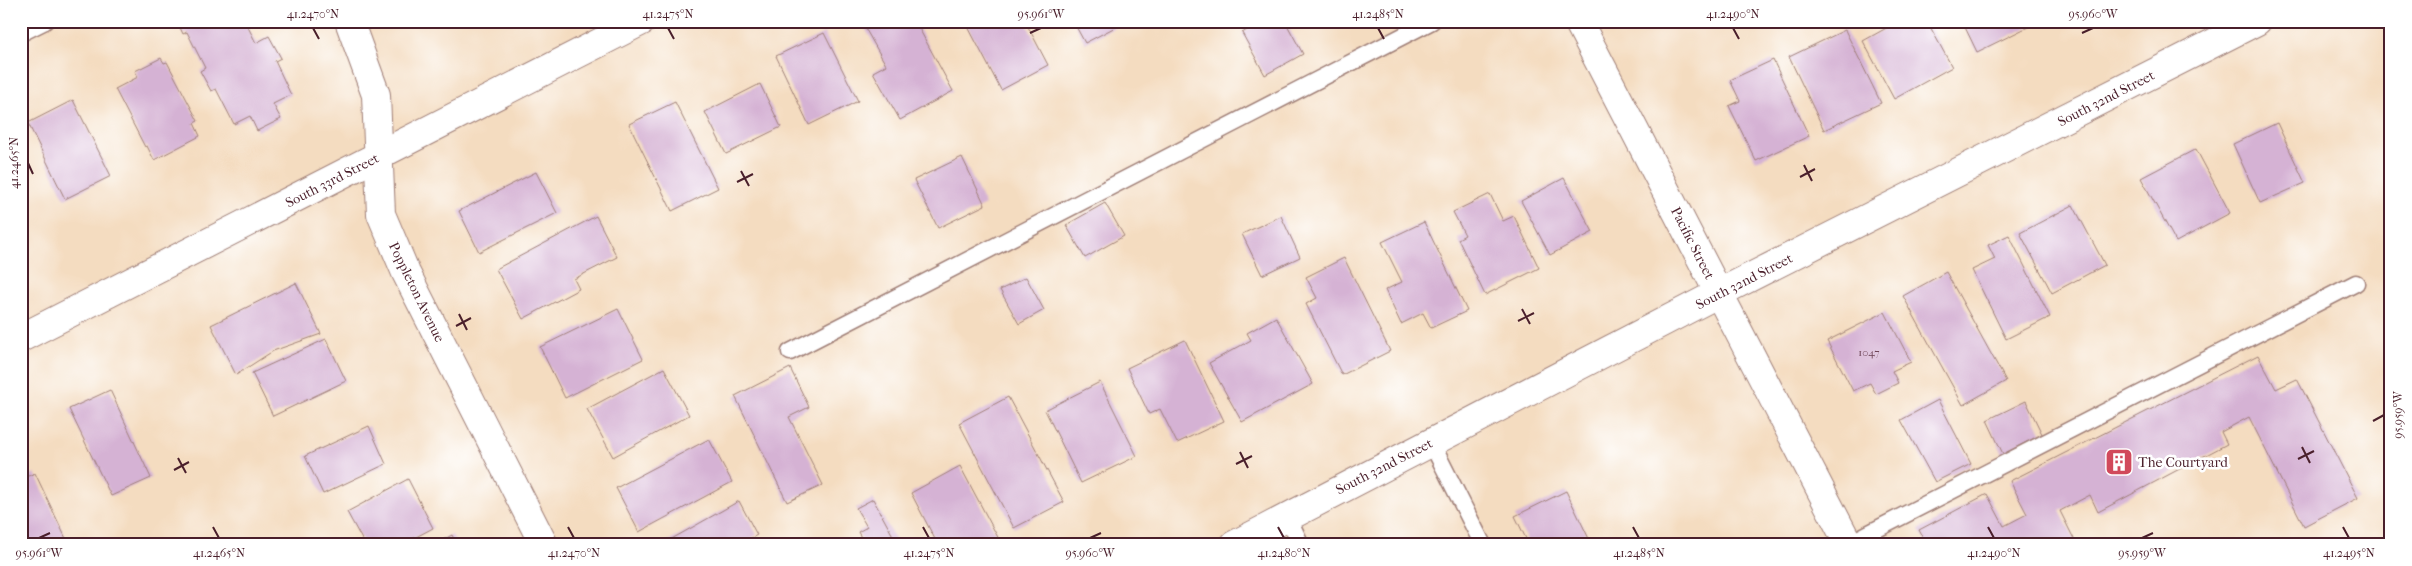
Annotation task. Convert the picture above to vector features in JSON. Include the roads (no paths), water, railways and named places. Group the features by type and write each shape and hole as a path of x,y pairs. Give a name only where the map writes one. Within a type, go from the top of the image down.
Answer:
{"street":[{"name":"Poppleton Avenue","path":"349,21 376,95 380,214 406,273 544,545"},
{"name":"South 33rd Street","path":"21,338 642,21"},
{"name":"Pacific Street","path":"1578,21 1849,545"},
{"name":"South 32nd Street","path":"1234,545 1719,293 2257,21"}],"lane":[{"path":"21,33 45,21"},
{"path":"790,352 1432,21"},
{"path":"1849,545 2356,283"},
{"path":"1431,442 1483,545"},
{"path":"1288,517 1301,545"}],"place":[{"name":"The Courtyard","path":"2119,462"}]}
